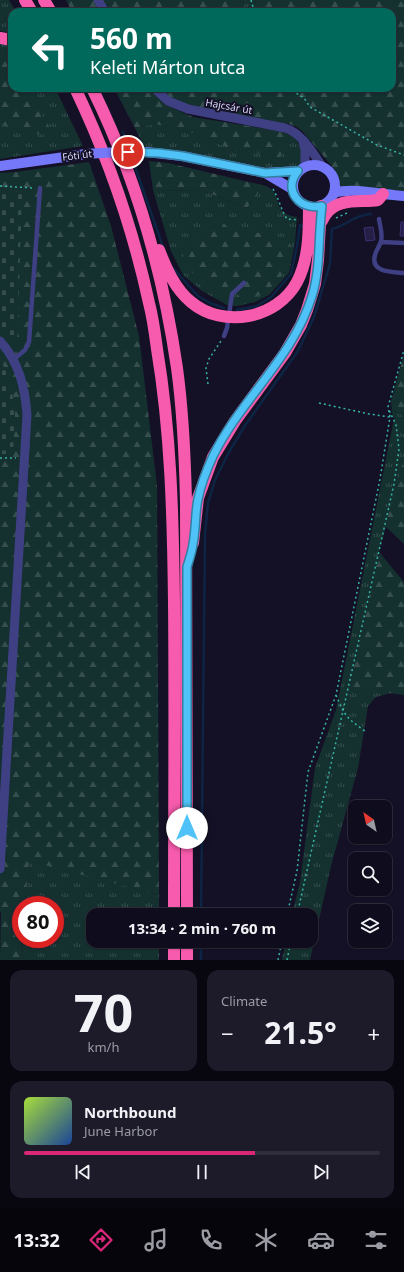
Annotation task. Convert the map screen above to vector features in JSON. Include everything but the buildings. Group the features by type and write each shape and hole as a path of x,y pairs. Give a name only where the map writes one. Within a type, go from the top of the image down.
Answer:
{"highway":[{"path":"69,92 73,99 88,116"},
{"path":"76,92 88,116 121,200 150,305 161,373 169,441 174,523 174,908"},
{"path":"94,92 125,164 145,224 164,298 177,368 184,438 187,567 187,908"},
{"path":"145,224 159,250 166,268 181,291 190,301 203,310 211,313 229,317 249,316 262,312 282,300 289,293 297,281 304,264 317,221 338,204 344,202 378,200 384,194"},
{"path":"187,567 194,543 198,498 213,456 235,421 285,353 301,325 307,310 315,284 318,260 315,206"},
{"path":"174,948 174,960"},
{"path":"187,948 187,960"}],"main road":[{"name":"Fóti út","path":"0,166 86,154 146,152 182,156 265,173 292,189"},
{"path":"265,173 301,169 315,164 322,166 333,175 335,188 327,203 315,206 302,204 297,199 292,189 294,176 301,169"},
{"path":"335,188 404,196"}],"street":[{"name":"Hajcsár út","path":"158,92 168,101 188,110 285,128 293,131 303,140 322,166"},
{"path":"301,169 305,150 303,140"},
{"path":"0,341 14,359 21,377 26,400 27,415 0,869"}],"lane":[{"path":"14,359 25,350 29,342 40,188"},
{"path":"379,219 382,239 375,253 375,264 379,269 387,272 404,273"},
{"path":"381,242 404,244"},
{"path":"224,336 227,328 232,294 244,282"}],"path":[{"path":"294,92 304,98 310,107 377,145 404,155"},
{"path":"0,186 40,188"},
{"path":"268,186 273,189 279,198 283,213 287,220 317,221 338,217 350,210"},
{"path":"208,384 206,368 209,359 224,336"},
{"path":"289,908 297,871 308,772 336,695 380,479 390,416 388,407 404,350"},
{"path":"319,403 369,414 390,416"},
{"path":"299,908 344,712 394,484 399,449 396,425 388,407"},
{"path":"0,458 24,458"},
{"path":"336,695 347,718 366,731"},
{"path":"278,960 281,948"},
{"path":"287,960 290,948"}],"green space":[{"path":"0,0 9,0 14,8 8,8 8,32 0,31"},
{"path":"66,0 94,0 99,8 70,8"},
{"path":"102,0 240,0 245,4 244,8 107,8"},
{"path":"240,0 256,0 254,8 244,8 245,4"},
{"path":"256,0 404,0 404,191 342,187 335,183 336,171 297,127 289,124 194,108 175,102 163,92 396,92 396,8 254,8"},
{"path":"0,42 8,45 8,92 57,92 83,146 0,159"},
{"path":"0,45 2,45 8,56 8,92 29,92 55,137 15,129 0,124"},
{"path":"116,92 154,92 166,105 193,117 279,131 289,134 288,141 280,157 265,159 253,148 238,153 201,135 155,124 135,128"},
{"path":"155,124 201,135 238,153 253,148 288,141 289,134 295,138 299,144 303,157 301,165 296,168 278,171 144,147 135,128"},
{"path":"149,161 168,163 249,182 259,192 247,208 204,191 153,190"},
{"path":"89,162 111,226 139,336 157,486 159,895 29,861 26,896 12,896 12,948 23,948 22,960 0,960 0,173"},
{"path":"249,182 269,187 274,192 282,211 288,215 297,217 295,243 289,273 269,295 255,302 237,306 227,305 202,291 183,275 171,251 153,190 204,191 247,208 259,192"},
{"path":"0,191 22,192 17,348 0,327"},
{"path":"222,222 232,231 262,233 290,243 286,271 265,292 253,298 240,301 236,299 239,291 224,293 208,286 189,270 181,250 204,228"},
{"path":"404,354 404,417 397,411 392,412 391,402"},
{"path":"0,358 11,384 15,416 13,454 0,454"},
{"path":"397,411 404,417 404,459 379,552 349,687 391,693 376,697 368,706 358,768 331,866 318,924 318,908 294,908 300,882 315,768 336,710 394,419 392,412"},
{"path":"404,459 404,544 385,526"},
{"path":"379,552 404,582 404,695 349,688"},
{"path":"29,860 159,895 159,908 86,908 86,948 159,948 159,960 22,960 23,948 64,948 64,896 26,896"},
{"path":"285,948 313,948 310,960 282,960"}],"waterway":[{"path":"123,132 129,149"},
{"path":"131,155 163,247"},
{"path":"201,908 205,534 208,503 215,480 228,454 244,427 298,351 314,317 330,264 332,229 361,216 371,214"},
{"path":"237,310 257,306 271,297 291,274 300,225 303,226"},
{"path":"173,268 198,296 210,303 224,308"},
{"path":"201,948 201,960"}],"route":[{"path":"128,152 159,153 182,156 265,173 298,171 294,176 292,189 297,199 302,204 309,207 322,206 315,284 301,325 285,353 235,421 213,456 198,498 194,543 187,567 187,828"}]}
